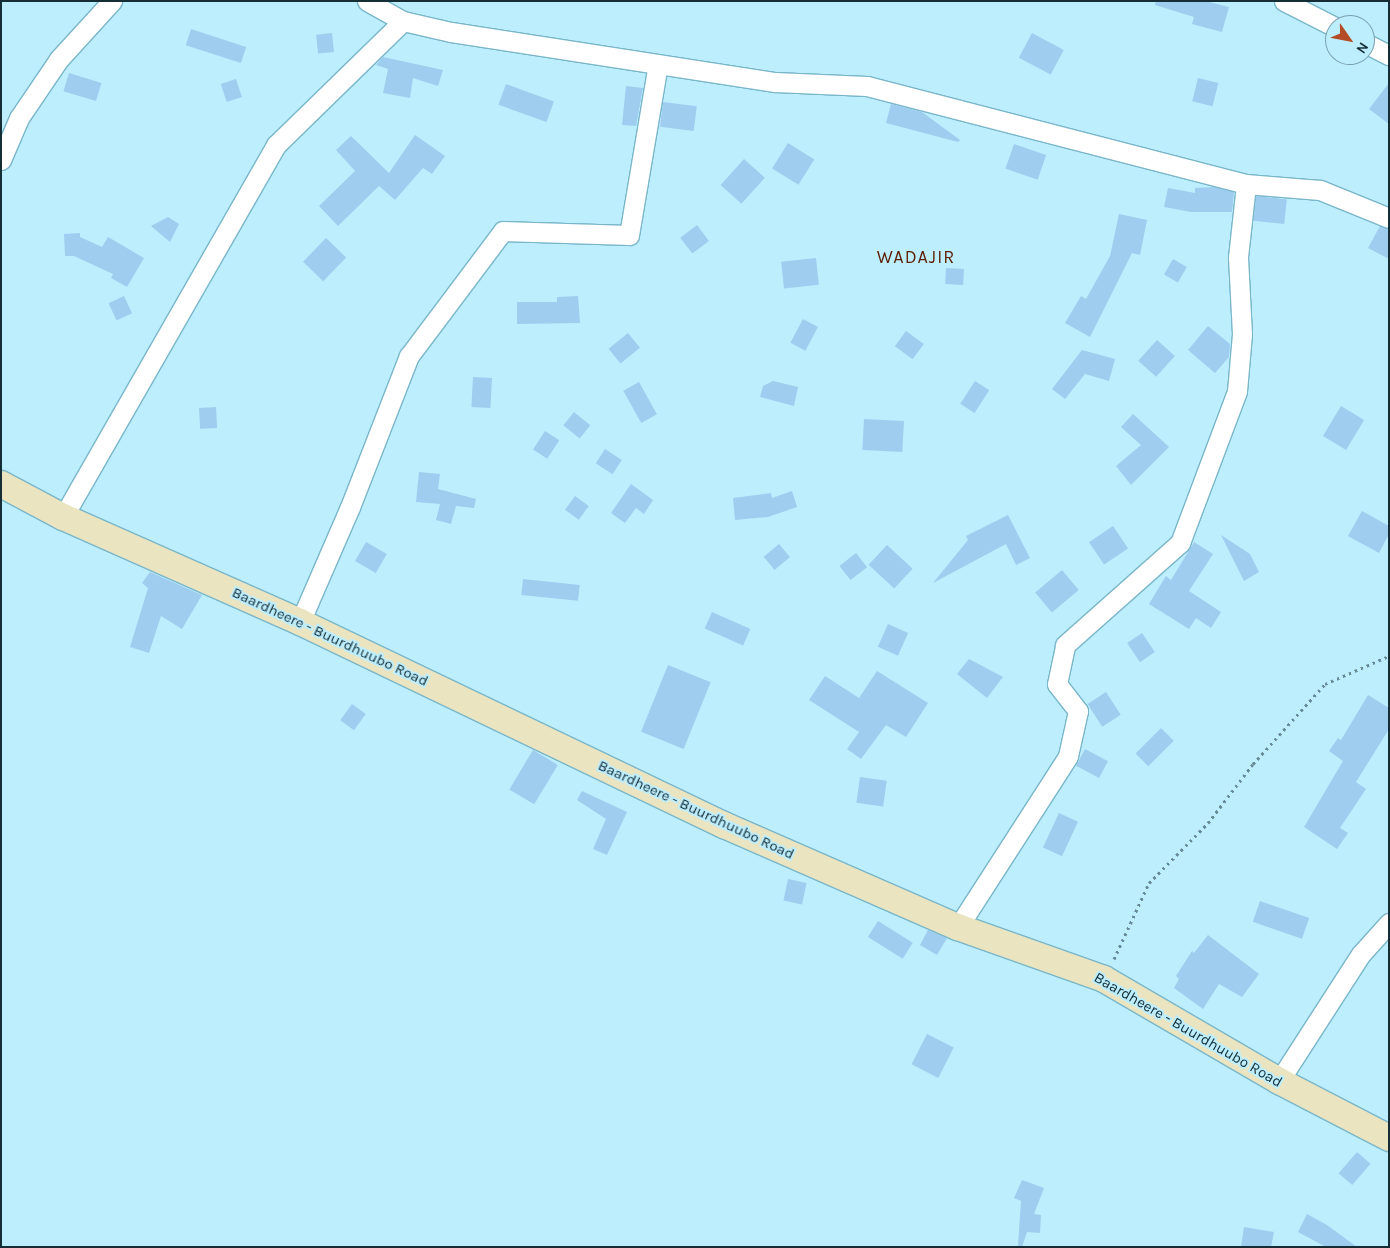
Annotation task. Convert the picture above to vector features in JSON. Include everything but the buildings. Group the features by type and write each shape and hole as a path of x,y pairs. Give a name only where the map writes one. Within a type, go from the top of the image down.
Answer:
{"main road":[{"name":"Baardheere - Buurdhuubo Road","path":"1,484 64,517 300,622 724,825 958,927 1104,979 1279,1081 1389,1138"}],"street":[{"path":"1,160 19,118 59,59 112,1"},
{"path":"367,1 402,21 451,32 775,82 867,86 1246,184 1320,190 1389,218"},
{"path":"1284,1 1325,23"},
{"path":"64,517 276,145 402,21"},
{"path":"1375,48 1389,55"},
{"path":"300,622 350,507 410,356 503,231 628,235 658,64"},
{"path":"958,927 1068,756 1078,711 1057,684 1065,645 1180,543 1237,391 1242,334 1238,257 1246,184"},
{"path":"1279,1081 1361,954 1389,923"}],"path":[{"path":"1104,979 1149,883 1208,823 1253,764 1325,684 1389,656"}],"district":[{"name":"WADAJIR","path":"916,257"}]}
